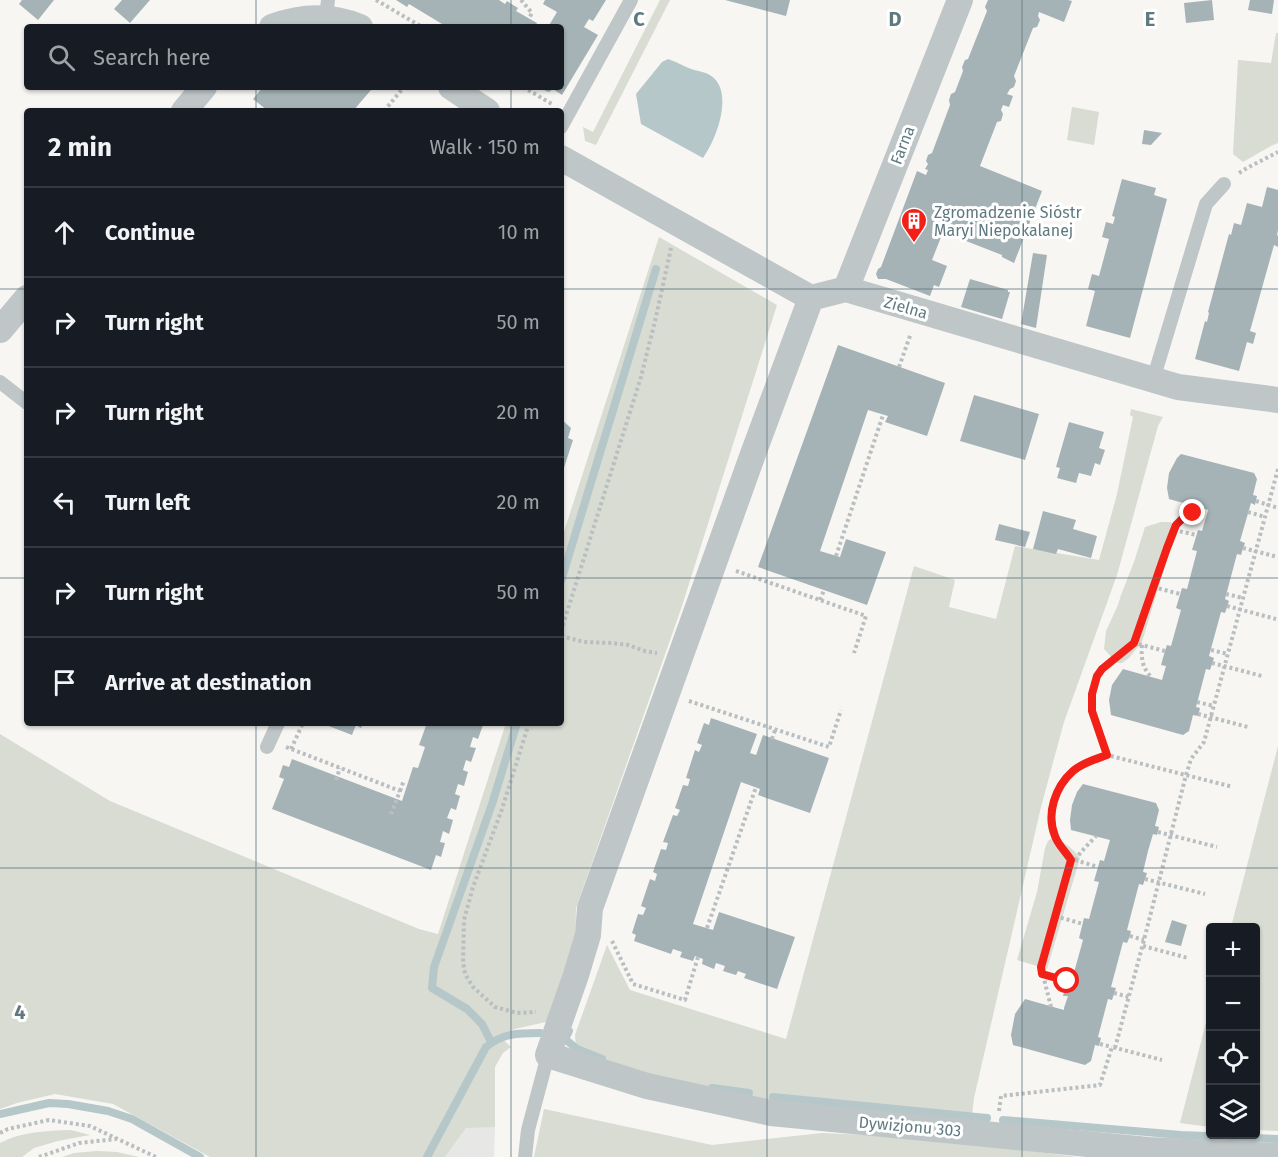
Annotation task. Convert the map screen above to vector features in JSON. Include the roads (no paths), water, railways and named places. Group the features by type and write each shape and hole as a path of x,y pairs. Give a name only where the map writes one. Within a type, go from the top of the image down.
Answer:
{"street":[{"name":"Farna","path":"846,290 960,0"},
{"path":"281,24 327,9 341,20 352,24"},
{"path":"186,108 202,90"},
{"path":"455,90 482,108"},
{"path":"548,1055 588,935 590,909 753,454 812,298 564,160"},
{"name":"Zielna","path":"812,298 846,290 1178,387 1278,400"},
{"name":"Dywizjonu 303","path":"548,1055 647,1086 771,1113 1148,1150 1278,1156"}],"lane":[{"path":"564,122 631,0"},
{"path":"1153,380 1206,204 1224,184"},
{"path":"0,382 24,401"},
{"path":"267,747 277,726"},
{"path":"525,1157 528,1130 548,1055"}],"waterway":[{"path":"564,571 656,269"},
{"path":"491,1042 482,1024 467,1009 432,988 434,967 492,804 516,726"},
{"path":"569,1031 565,1039 577,1049 602,1059"},
{"path":"427,1157 486,1047 492,1042 511,1035 540,1033"},
{"path":"712,1088 749,1093"},
{"path":"773,1097 987,1118"},
{"path":"0,1114 49,1103 108,1111 132,1119 200,1157"},
{"path":"1003,1120 1181,1135 1278,1139"}],"place":[{"name":"Zgromadzenie Sióstr Maryi Niepokalanej","path":"914,244"}]}
